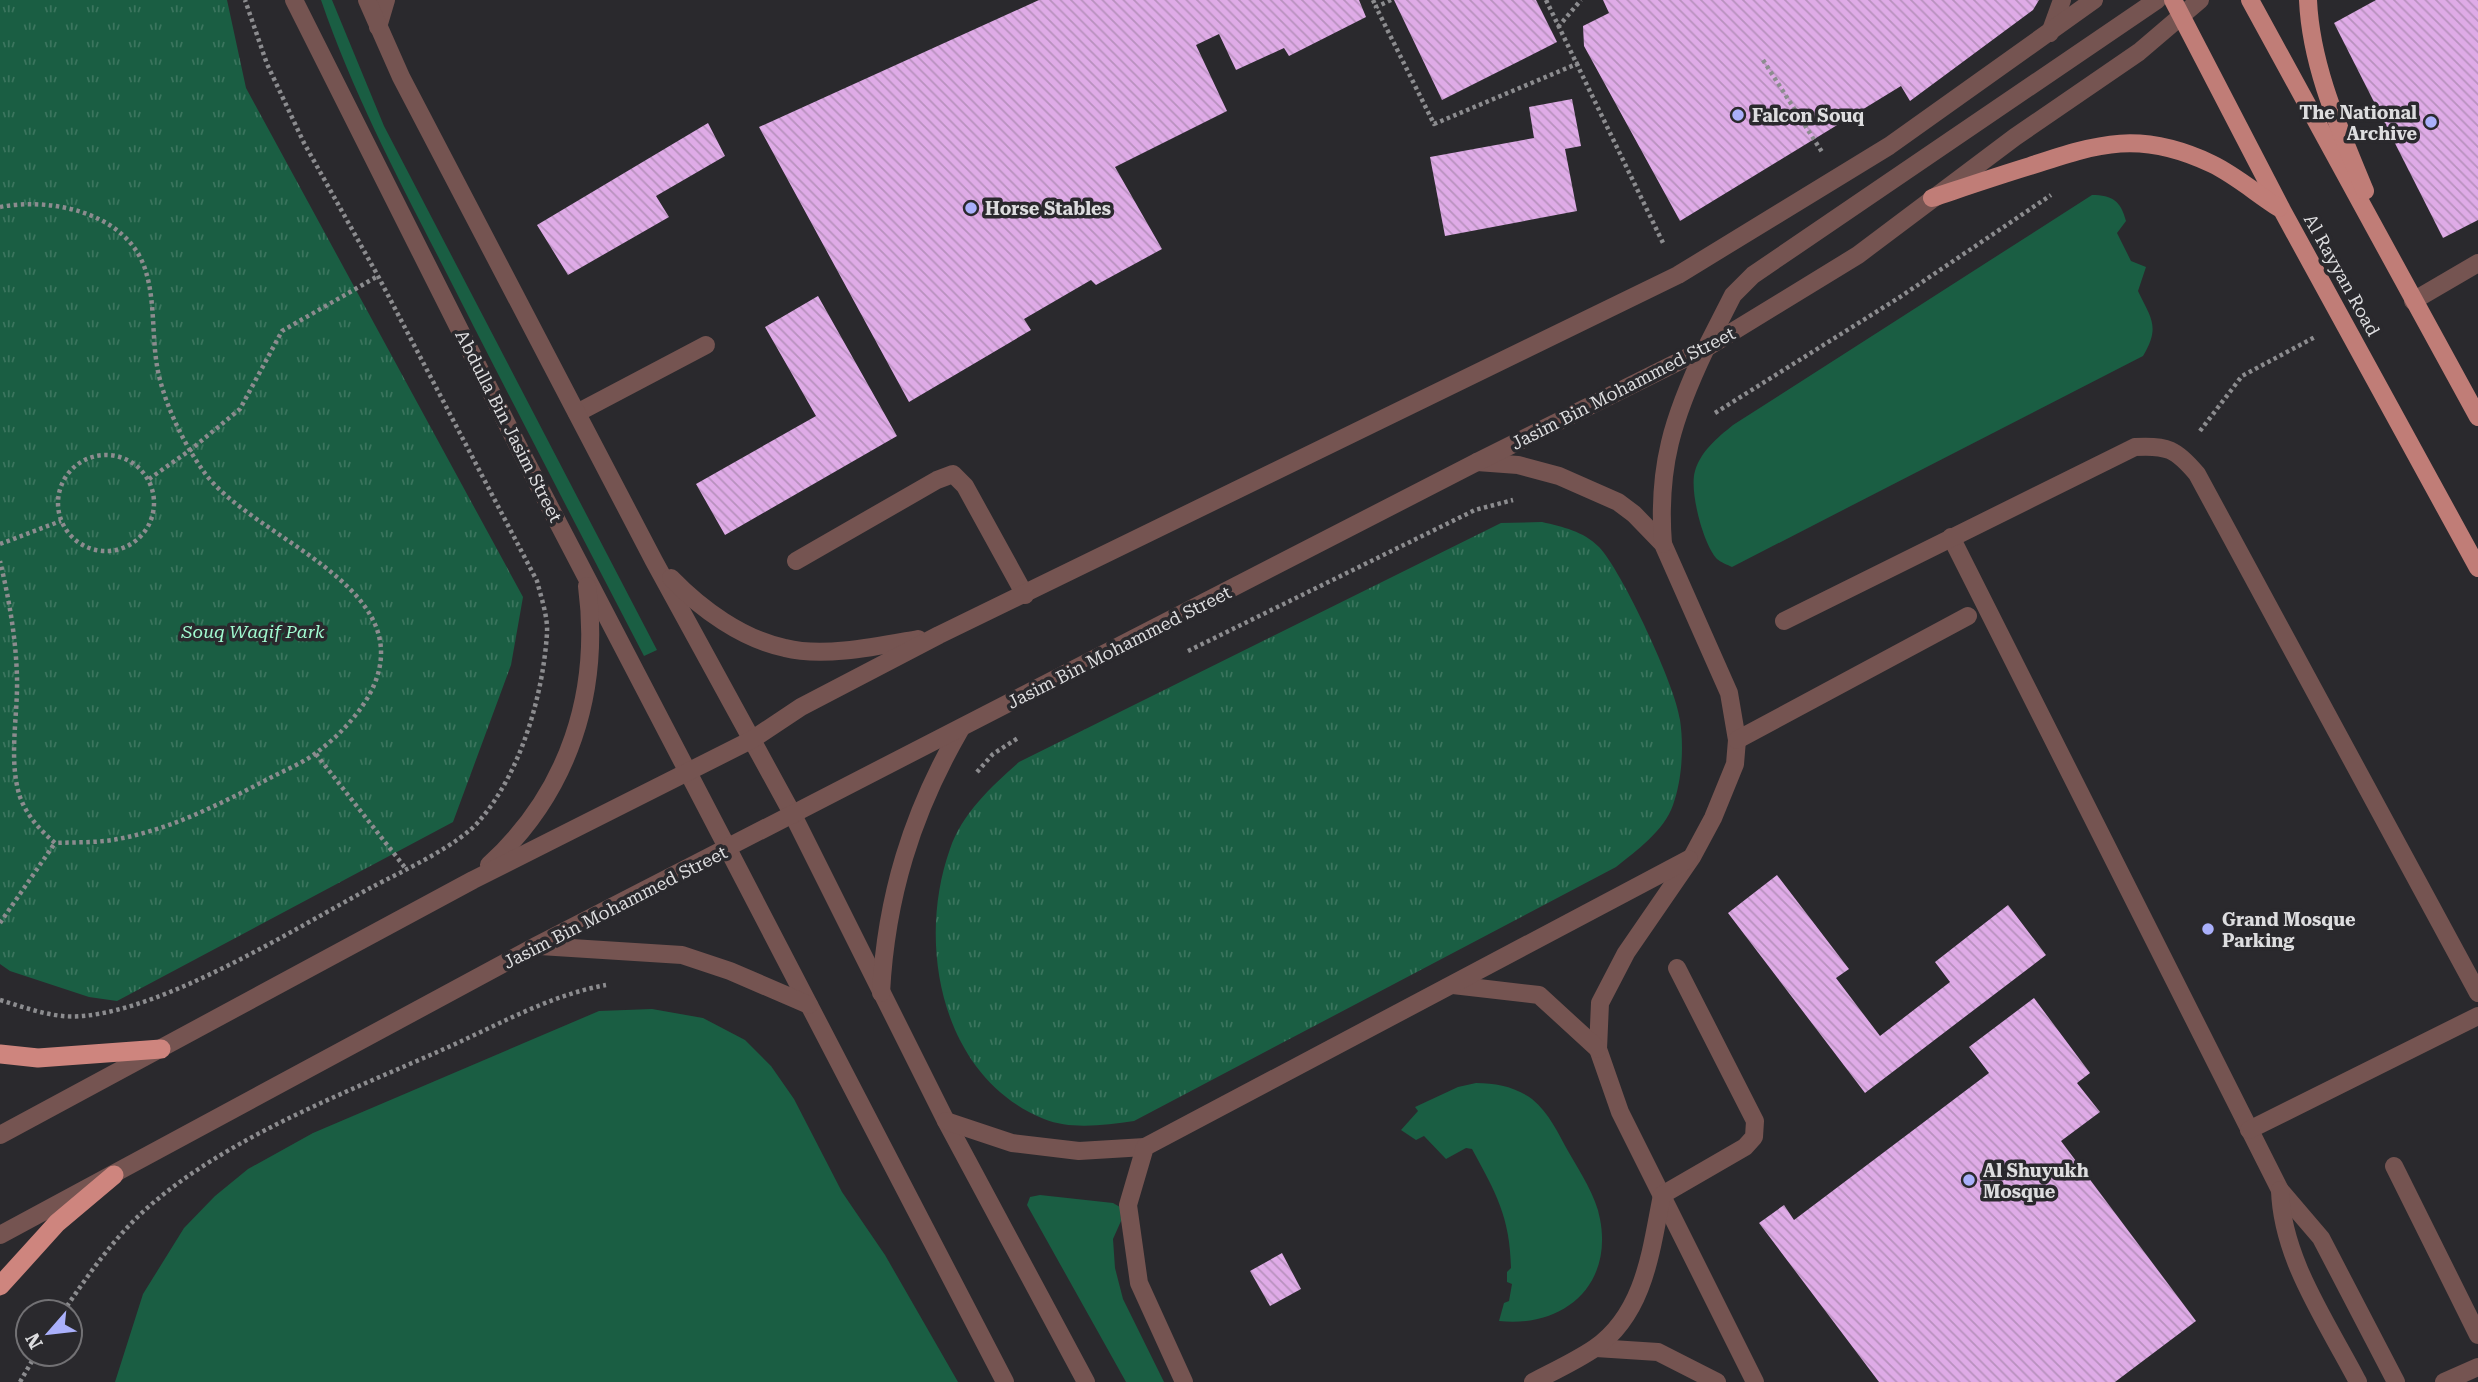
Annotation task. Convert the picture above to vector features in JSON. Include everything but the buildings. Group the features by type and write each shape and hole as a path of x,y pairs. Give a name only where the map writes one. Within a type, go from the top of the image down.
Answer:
{"highway":[{"path":"0,1054 38,1058 161,1049"},
{"path":"0,1286 57,1223 114,1175"}],"main road":[{"path":"2250,0 2478,417"},
{"path":"2308,0 2309,22 2325,90 2402,278"},
{"name":"Al Rayyan Road","path":"2177,8 2282,210 2478,568"},
{"path":"1932,198 2091,145 2125,142 2147,143 2183,152 2214,165 2282,210"}],"street":[{"name":"Abdulla Bin Jasim Street","path":"294,0 518,446 1005,1382"},
{"path":"367,0 378,27 577,413 654,561 793,815 946,1121 1086,1382"},
{"path":"378,27 386,0"},
{"path":"2050,33 2062,0"},
{"path":"0,1135 473,880 753,739 803,706 939,635 1026,595 1678,275 1889,146 2094,0"},
{"path":"1663,544 1661,497 1668,440 1679,406 1728,303 1753,275 2157,0"},
{"name":"Jasim Bin Mohammed Street","path":"0,1235 536,946 1477,462 1706,348 1858,255 2015,136 2138,52 2177,8 2200,0"},
{"path":"2413,301 2478,263"},
{"path":"577,413 706,345"},
{"path":"1784,621 2135,447 2160,446 2181,455 2197,474 2478,993"},
{"path":"1477,462 1518,465 1559,476 1601,494 1634,514 1663,544 1718,664 1732,705 1737,740 1735,764 1713,818 1692,857 1626,953 1600,1003 1598,1049 1620,1112 1755,1382"},
{"path":"796,562 937,480 953,474 965,486 1026,595"},
{"path":"1951,537 2280,1190 2321,1238 2396,1382"},
{"path":"654,561 686,594 719,618 786,649 838,650 881,646 939,635"},
{"path":"473,880 505,851 532,818 569,755 584,701 590,659 591,615 585,572"},
{"path":"1737,740 1968,616"},
{"path":"881,993 887,922 902,857 937,769 960,730"},
{"path":"946,1121 1012,1143 1079,1151 1144,1147 1692,857"},
{"path":"536,946 682,955 730,971 809,1005"},
{"path":"1533,1382 1596,1348 1630,1314 1649,1265 1662,1195 1745,1147 1754,1137 1756,1128 1677,968"},
{"path":"1453,985 1539,995 1598,1049"},
{"path":"2249,1130 2478,1016"},
{"path":"1144,1147 1129,1205 1139,1283 1184,1382"},
{"path":"2393,1166 2478,1335"},
{"path":"2280,1190 2281,1212 2292,1253 2358,1382"},
{"path":"1596,1348 1658,1352 1717,1382"},
{"path":"2444,1382 2478,1367"}],"path":[{"path":"0,1000 44,1014 82,1016 123,1008 186,985 406,869 466,833 487,811 525,745 548,630 537,581 378,276 304,143 267,64 245,0"},
{"path":"1373,0 1434,124 1579,63"},
{"path":"1376,7 1391,0"},
{"path":"1546,0 1579,63 1678,275"},
{"path":"1558,27 1581,0"},
{"path":"1763,60 1815,141"},
{"path":"1707,423 1716,412 1743,393 1826,345 2061,188"},
{"path":"0,207 58,205 112,224 131,244 146,271 160,380 189,451 215,487 254,520 338,576 360,597 377,624 381,661 374,686 351,721 316,754 220,805 118,839 55,844 33,822 20,796 15,759 17,677 10,605 0,561"},
{"path":"149,478 189,451 240,409 282,331 378,276"},
{"path":"2181,455 2242,376 2344,322"},
{"path":"105,454 124,458 140,468 149,478 155,505 149,527 134,543 114,551 92,550 73,540 61,522 57,503 61,484 71,469 87,458 105,454"},
{"path":"1186,652 1475,510 1522,499"},
{"path":"0,544 61,522"},
{"path":"971,778 993,754 1025,733"},
{"path":"316,754 406,869"},
{"path":"0,923 55,844"},
{"path":"73,1298 106,1251 139,1217 205,1166 337,1096 543,1004 590,988 614,984"}],"green space":[{"name":"Souq Waqif Park","path":"0,0 227,0 246,88 523,597 511,665 453,822 117,1001 89,997 10,971 0,964"},
{"path":"321,0 332,0 384,126 657,650 644,656 545,465 379,139 348,71"},
{"path":"2092,195 2115,200 2121,208 2126,221 2117,233 2131,261 2146,267 2138,291 2153,330 2143,356 1732,567 1717,559 1702,530 1694,491 1695,471 1701,457 1716,440 1733,425"},
{"path":"1542,522 1572,530 1599,547 1634,604 1669,682 1680,720 1681,763 1673,805 1649,840 1616,867 1134,1121 1088,1126 1066,1125 1044,1119 1009,1099 981,1072 960,1040 946,1004 938,965 936,925 940,886 955,836 970,812 999,781 1019,762 1501,523"},
{"path":"652,1009 703,1018 745,1040 771,1066 794,1099 842,1192 885,1255 958,1382 115,1382 143,1294 184,1228 215,1196 248,1169 313,1133 599,1011"},
{"path":"1476,1083 1512,1089 1526,1095 1538,1105 1557,1130 1598,1210 1602,1243 1599,1264 1591,1283 1578,1298 1563,1309 1544,1317 1499,1321 1504,1303 1509,1301 1512,1284 1507,1282 1507,1272 1511,1268 1508,1234 1495,1193 1472,1149 1466,1148 1446,1159 1424,1136 1416,1140 1401,1130 1418,1111 1415,1107 1458,1087"},
{"path":"1040,1195 1113,1203 1120,1207 1121,1221 1113,1239 1115,1268 1123,1299 1164,1382 1126,1382 1027,1205 1030,1197"}],"place":[{"name":"Falcon Souq","path":"1738,115"},
{"name":"The National Archive","path":"2431,122"},
{"name":"Horse Stables","path":"971,208"},
{"name":"Grand Mosque Parking","path":"2208,929"},
{"name":"Al Shuyukh Mosque","path":"1969,1180"}]}
